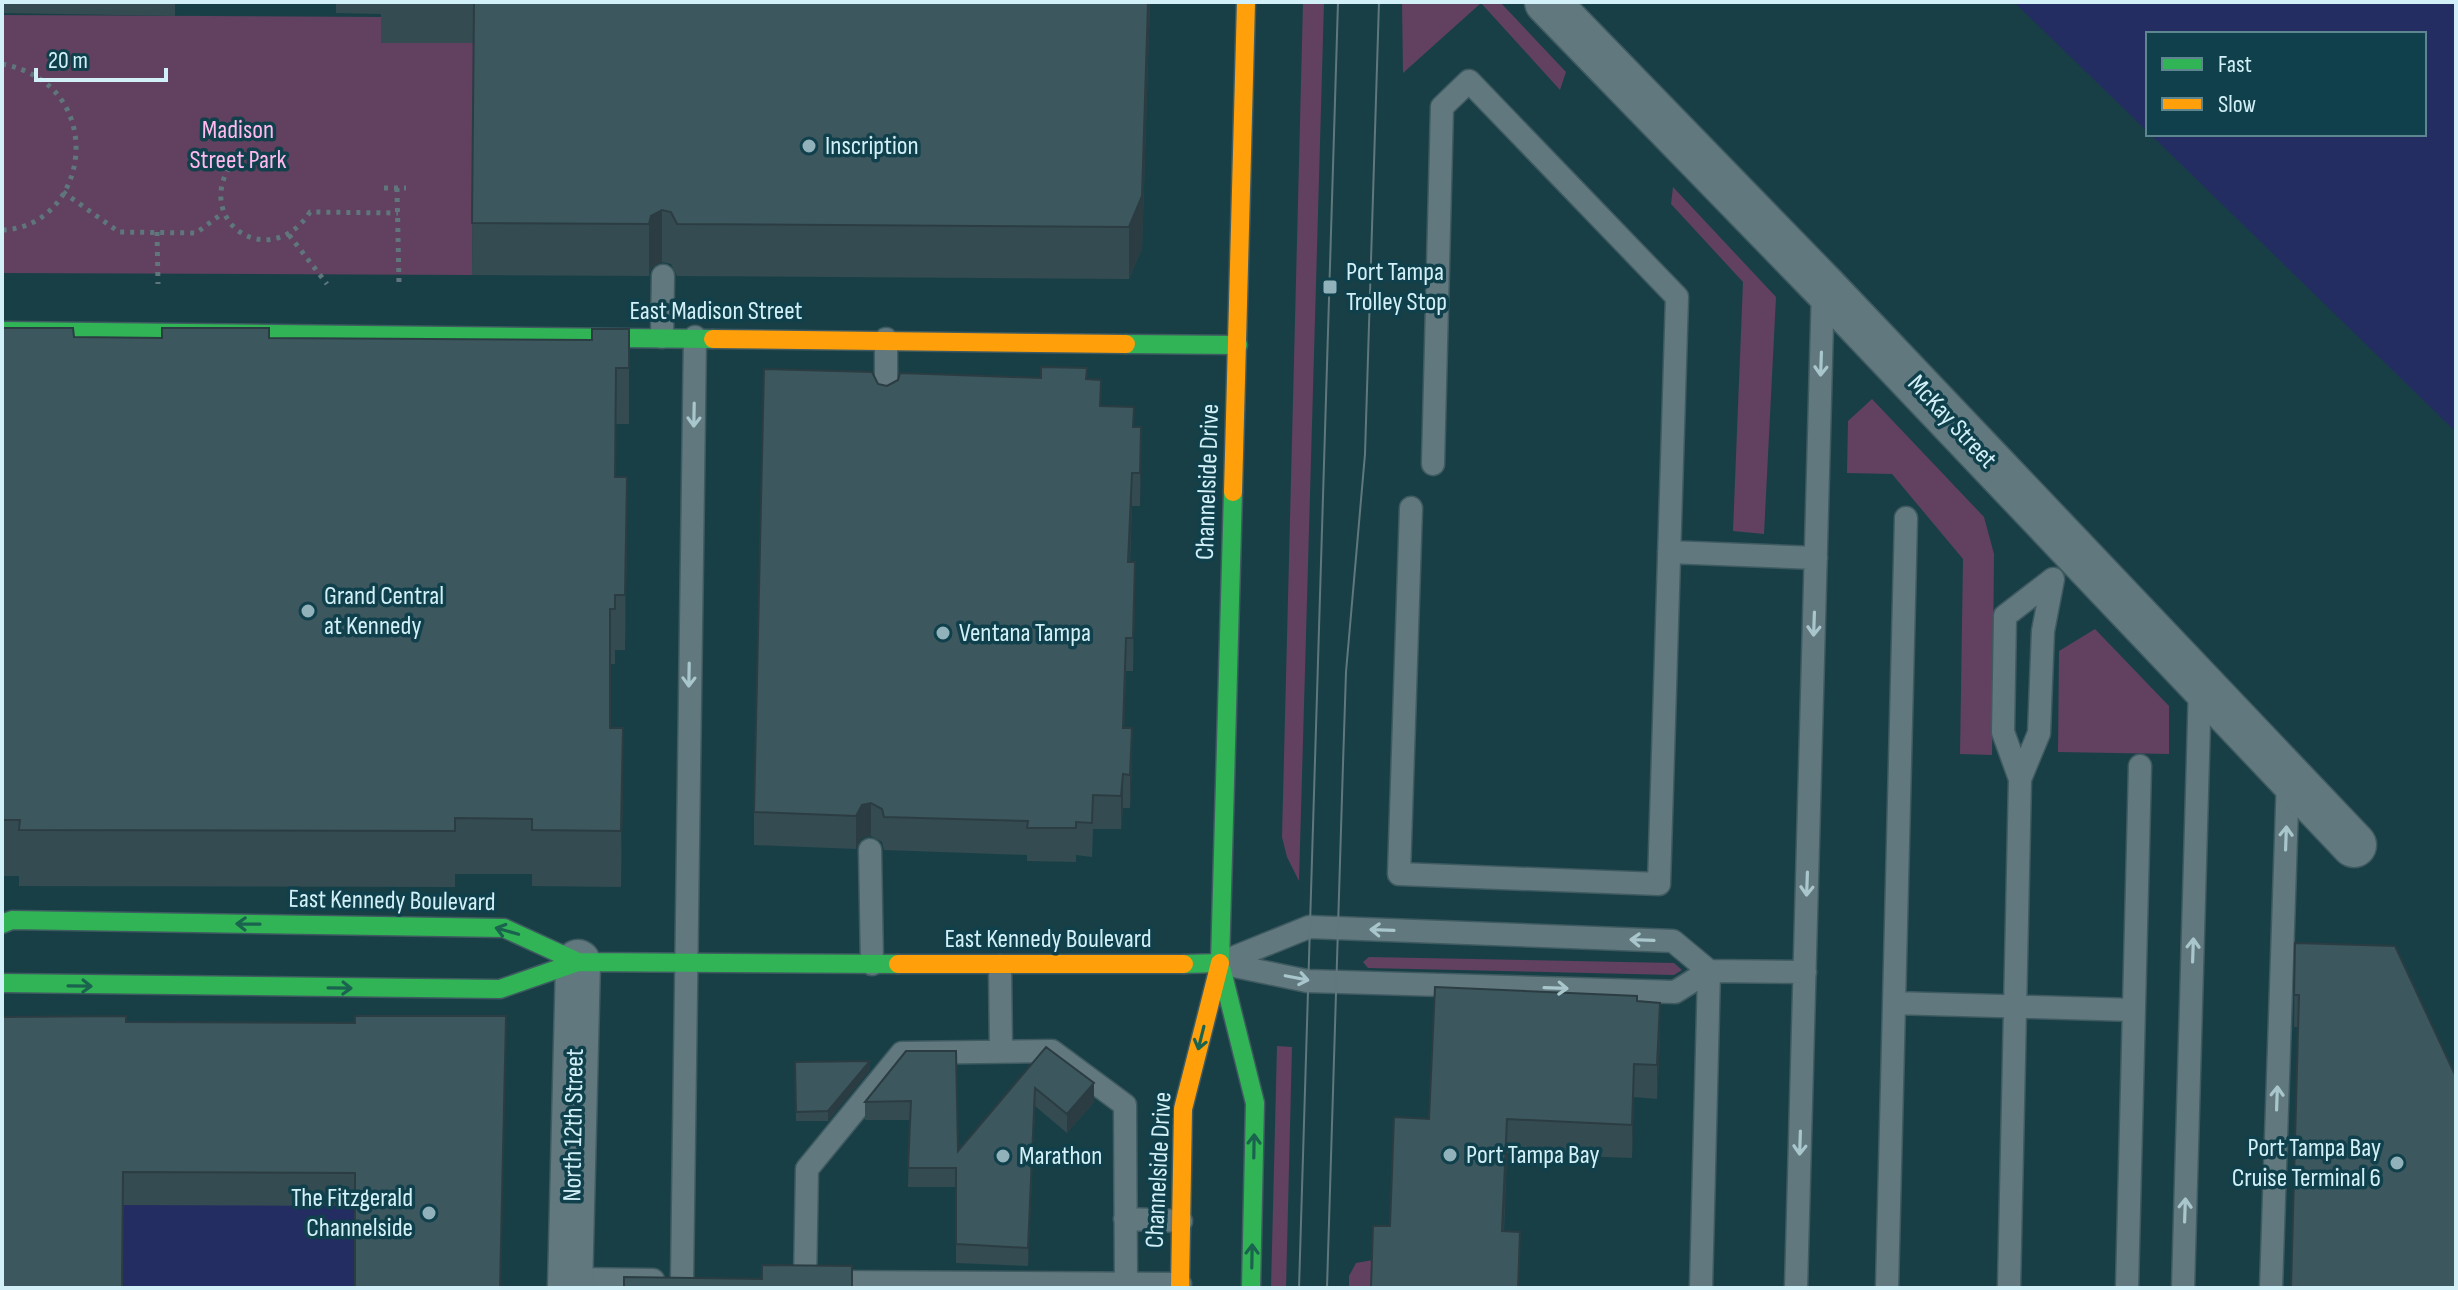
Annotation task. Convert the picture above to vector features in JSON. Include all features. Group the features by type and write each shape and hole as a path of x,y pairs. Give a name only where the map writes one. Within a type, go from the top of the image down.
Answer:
{"main road":[{"name":"Channelside Drive","path":"1180,1286 1183,1109 1220,963 1246,2"},
{"name":"East Madison Street","path":"2,331 1238,345"},
{"name":"East Kennedy Boulevard","path":"2,924 12,920 504,928 578,962 1000,966 1220,963"},
{"path":"2,983 500,989 578,962"},
{"name":"Channelside Drive","path":"1220,963 1255,1103 1251,1288"}],"street":[{"name":"McKay Street","path":"1547,2 1823,286 2066,567 2200,684 2354,845"},
{"name":"North 12th Street","path":"570,1284 578,962"}],"lane":[{"path":"1411,508 1399,874 1659,884 1677,297 1469,81 1442,107 1433,464"},
{"path":"662,337 663,276"},
{"path":"1796,1288 1823,286"},
{"path":"570,1284 690,1280 684,963 695,337"},
{"path":"886,339 886,406"},
{"path":"1887,1288 1906,518"},
{"path":"1669,552 1816,558"},
{"path":"2009,1288 2020,779 2003,732 2005,616 2066,567"},
{"path":"2020,779 2039,733 2043,631 2066,567"},
{"path":"2183,1288 2200,684"},
{"path":"2127,1288 2140,766"},
{"path":"2271,1288 2288,776"},
{"path":"870,850 872,964"},
{"path":"1220,963 1309,927 1673,941 1709,971"},
{"path":"1220,963 1307,981 1675,992 1709,971 1805,972"},
{"path":"1000,966 1001,1051"},
{"path":"1701,1288 1709,971"},
{"path":"1894,1003 2134,1010"},
{"path":"1126,1284 1125,1105 1052,1051 902,1053 807,1169 798,1282 944,1286 1180,1286"},
{"path":"1125,1219 1181,1221"}],"path":[{"path":"2,64 20,67 45,80 64,100 75,126 77,153 63,192 34,221 2,230"},
{"path":"241,152 225,168 220,183 223,213 231,226 258,240 289,235 310,212 398,213"},
{"path":"384,188 406,188"},
{"path":"397,188 399,284"},
{"path":"63,192 119,232 196,233 223,213"},
{"path":"157,232 158,284"},
{"path":"289,235 327,284"}],"green space":[{"path":"1303,2 1324,2 1299,881 1287,857 1282,837"},
{"path":"1402,2 1500,2 1566,72 1560,90 1481,3 1403,73"},
{"name":"Madison Street Park","path":"2,15 381,17 475,43 472,275 2,273"},
{"path":"1673,187 1776,297 1764,534 1733,531 1743,282 1671,204"},
{"path":"1872,399 1984,517 1994,554 1992,755 1960,754 1963,559 1892,474 1847,473 1848,421"},
{"path":"2095,629 2169,706 2169,754 2058,752 2059,651"},
{"path":"1369,957 1674,963 1682,970 1674,975 1368,968 1363,962"},
{"path":"1277,1046 1292,1047 1286,1288 1271,1288"},
{"path":"1373,1260 1372,1288 1349,1288 1349,1276 1356,1263"}],"water":[{"path":"2014,2 2456,2 2456,432 2152,136 2426,136 2426,32 2146,32 2146,130"},
{"path":"124,1137 355,1138 355,1288 122,1288"}],"building":[{"name":"Inscription","path":"474,2 1148,2 1142,196 1129,227 677,224 671,212 662,210 651,216 649,224 472,223"},
{"name":"Grand Central at Kennedy","path":"2,328 73,328 74,337 162,338 162,328 269,328 269,338 592,340 592,329 629,329 629,368 616,368 615,477 627,477 625,595 615,595 615,609 610,609 610,728 623,728 621,831 532,830 532,819 455,818 455,831 19,830 20,820 2,820"},
{"name":"Ventana Tampa","path":"1041,367 1087,368 1086,379 1101,380 1100,406 1134,407 1133,427 1141,427 1140,473 1132,473 1128,562 1135,562 1133,638 1126,638 1123,728 1132,728 1130,775 1123,774 1121,796 1093,795 1092,823 1076,822 1076,828 1027,828 1028,821 884,817 882,809 871,803 862,805 856,816 754,812 764,369 872,372 878,384 887,386 898,380 900,373 1041,378"},
{"path":"2295,943 2395,946 2456,1077 2456,1288 2291,1288 2299,995 2294,995"},
{"name":"Port Tampa Bay","path":"1435,987 1637,996 1637,1001 1660,1003 1657,1065 1634,1064 1632,1125 1507,1119 1502,1231 1520,1232 1518,1288 1371,1288 1373,1226 1390,1226 1394,1117 1429,1119"},
{"path":"126,1016 126,1022 355,1023 355,1016 506,1016 500,1288 355,1288 355,1173 123,1172 122,1288 2,1288 2,1017"},
{"path":"1046,1047 1094,1083 1067,1114 1035,1088 1028,1248 956,1244 956,1168 908,1168 911,1101 865,1102 906,1051 956,1051 958,1151"},
{"path":"870,1061 828,1111 796,1112 795,1062"},
{"path":"762,1265 852,1266 852,1288 624,1288 624,1277 762,1279"}],"tram line":[{"path":"1299,1288 1338,2"},
{"path":"1327,1288 1346,672 1365,454 1379,2"}],"traffic: fast":[{"path":"2,331 713,339"},
{"path":"1126,344 1238,345"},
{"path":"1184,964 1220,963 1233,492"},
{"path":"2,924 12,920 504,928 578,962"},
{"path":"2,983 500,989 578,962 898,964"},
{"path":"1222,971 1255,1103 1251,1288"}],"traffic: slow":[{"path":"1233,492 1246,2"},
{"path":"713,339 1126,344"},
{"path":"1180,1288 1183,1109 1220,963"},
{"path":"898,964 1184,964"}],"place":[{"name":"Inscription","path":"809,146"},
{"name":"Port Tampa Trolley Stop","path":"1330,287"},
{"name":"Grand Central at Kennedy","path":"308,611"},
{"name":"Ventana Tampa","path":"943,633"},
{"name":"Port Tampa Bay","path":"1450,1155"},
{"name":"Marathon","path":"1003,1156"},
{"name":"Port Tampa Bay Cruise Terminal 6","path":"2397,1163"},
{"name":"The Fitzgerald Channelside","path":"429,1213"}]}
